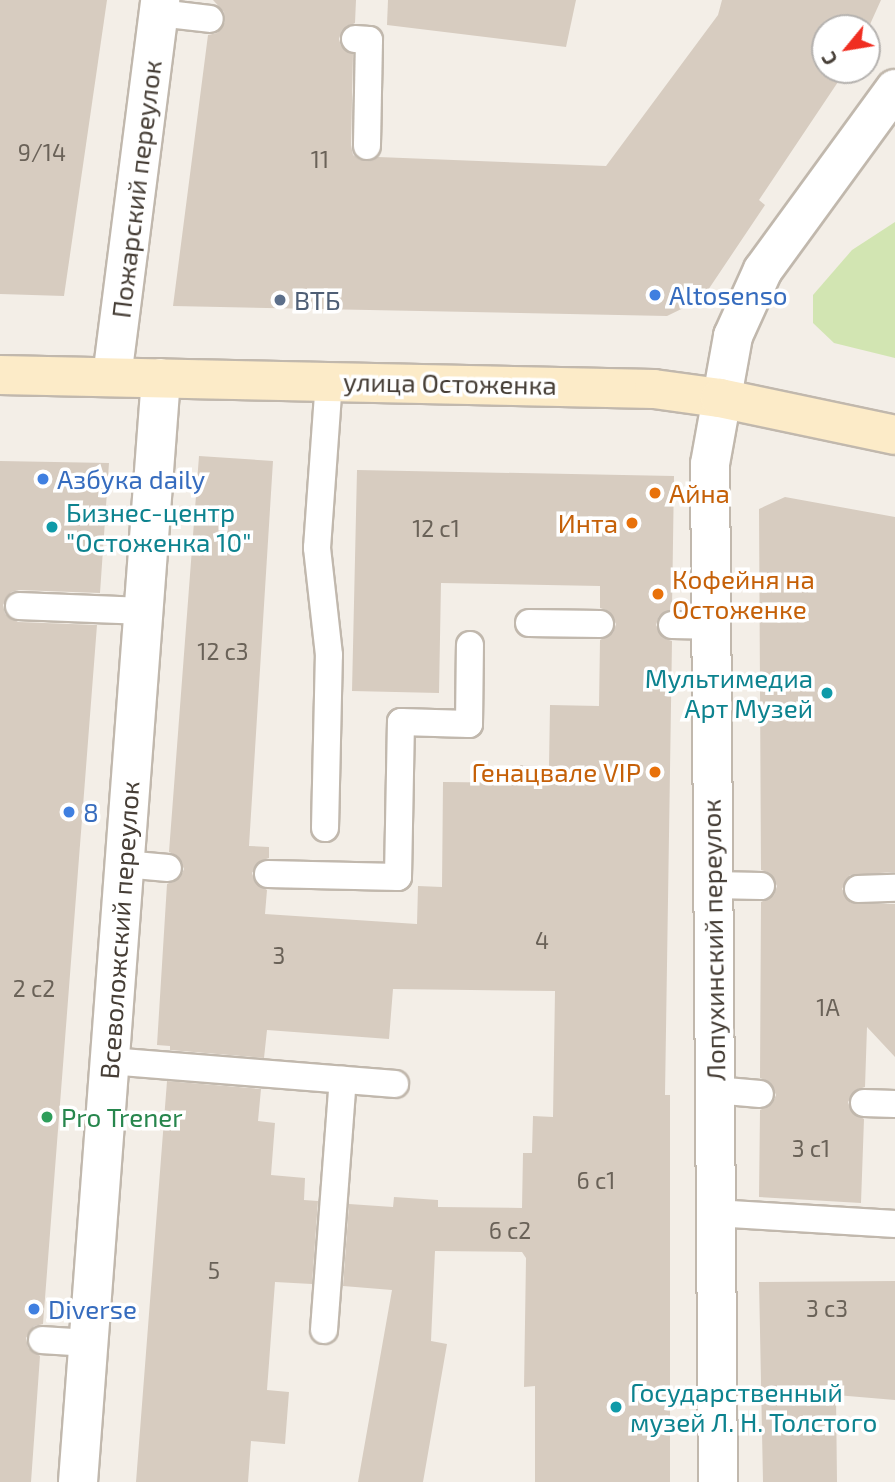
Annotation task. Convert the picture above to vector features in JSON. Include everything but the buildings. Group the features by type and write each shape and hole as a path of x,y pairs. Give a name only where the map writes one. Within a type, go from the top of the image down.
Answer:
{"main road":[{"name":"улица Остоженка","path":"0,375 601,386 720,398 895,435"}],"street":[{"name":"Пожарский переулок","path":"112,377 160,6"},
{"name":"Лопухинский переулок","path":"718,1482 710,464 733,336 763,270 895,89"},
{"name":"Всеволожский переулок","path":"78,1482 161,378"}],"lane":[{"path":"160,6 210,19"},
{"path":"355,38 369,40 368,146"},
{"path":"325,828 328,655 317,548 328,381"},
{"path":"19,606 144,611"},
{"path":"529,623 600,624"},
{"path":"672,625 710,626"},
{"path":"268,874 398,877 401,722 469,724 470,645"},
{"path":"124,864 168,867"},
{"path":"713,885 761,886"},
{"path":"858,889 895,888"},
{"path":"110,1061 395,1084"},
{"path":"324,1330 342,1080"},
{"path":"715,1090 760,1094"},
{"path":"864,1103 895,1104"},
{"path":"715,1213 895,1224"},
{"path":"42,1339 89,1343"}],"green space":[{"path":"895,222 895,358 834,343 813,323 813,295 852,250"}],"place":[{"name":"Altosenso","path":"655,295"},
{"name":"ВТБ","path":"280,300"},
{"name":"Азбука daily","path":"43,479"},
{"name":"Айна","path":"655,493"},
{"name":"Инта","path":"632,523"},
{"name":"Бизнес-центр \"Остоженка 10\"","path":"52,527"},
{"name":"Кофейня на Остоженке","path":"658,594"},
{"name":"Мультимедиа Арт Музей","path":"827,693"},
{"name":"Генацвале VIP","path":"655,772"},
{"name":"8","path":"69,812"},
{"name":"Pro Trener","path":"47,1117"},
{"name":"Diverse","path":"34,1309"},
{"name":"Государственный музей Л. Н. Толстого","path":"616,1407"}]}
